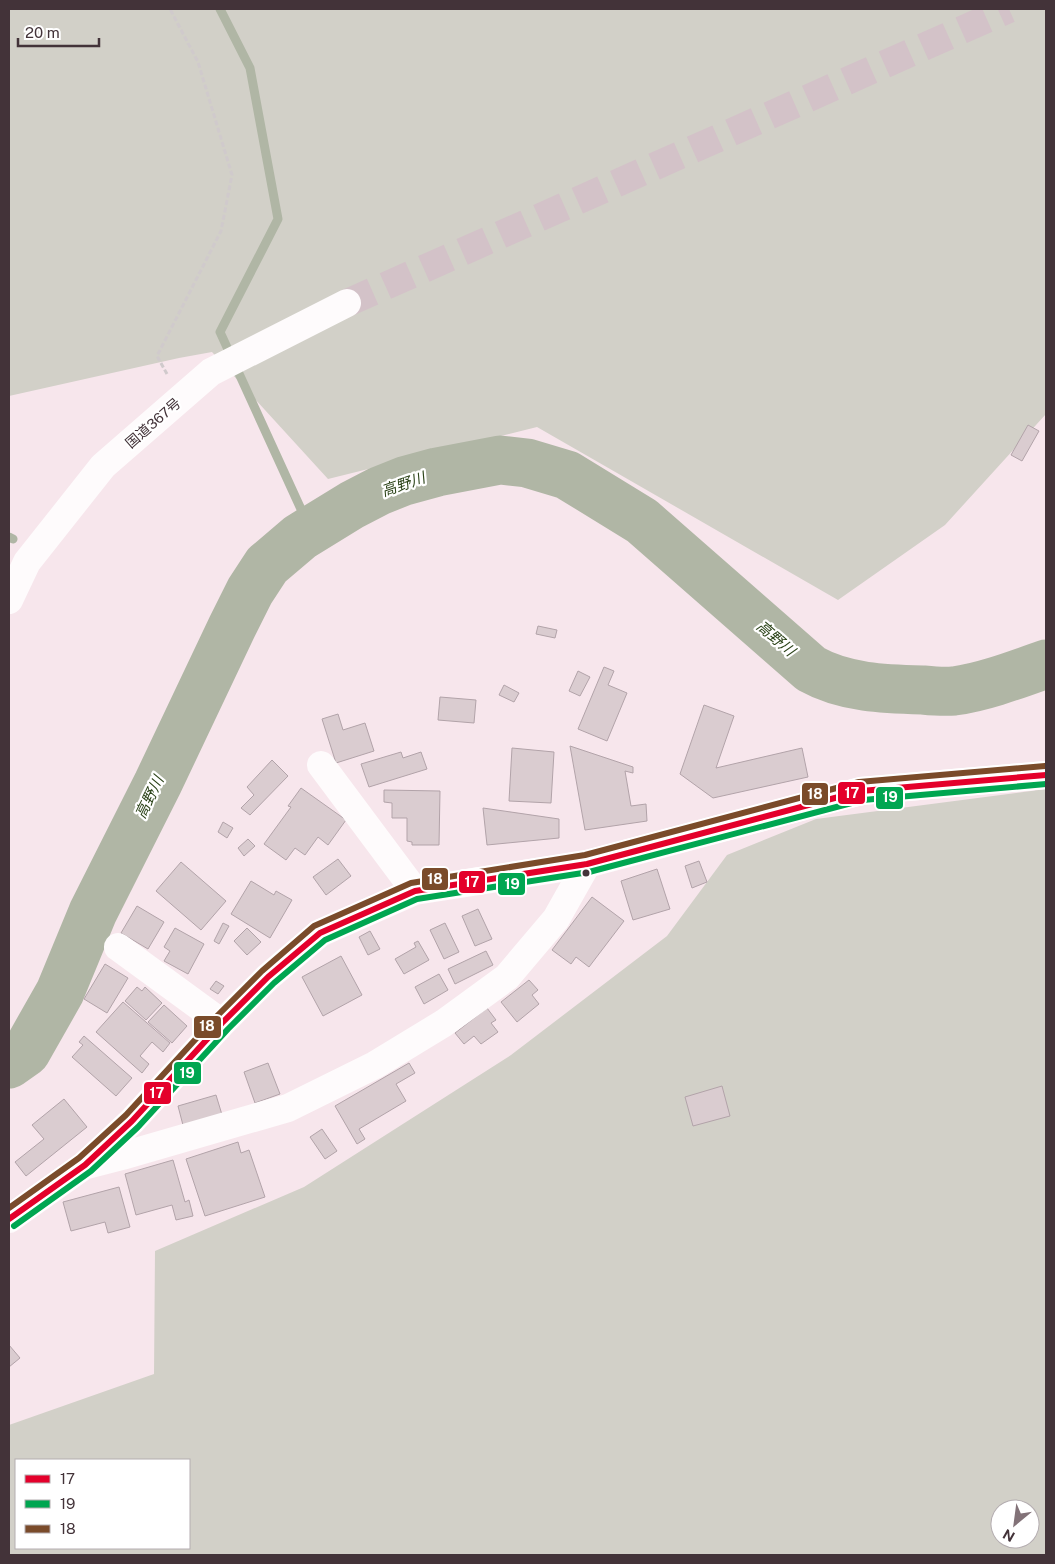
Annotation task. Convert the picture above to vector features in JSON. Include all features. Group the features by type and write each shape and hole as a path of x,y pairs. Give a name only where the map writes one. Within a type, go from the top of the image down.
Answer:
{"main road":[{"name":"国道367号","path":"9,600 27,562 103,466 211,372 347,303"},
{"path":"321,765 414,891"},
{"path":"9,1219 85,1165 132,1120 222,1023 268,977 320,933 414,891 587,864 861,791 1046,775"},
{"path":"85,1165 288,1108 375,1065 444,1024 507,977 556,919 587,864"},
{"path":"118,947 222,1023"}],"path":[{"path":"170,9 198,62 232,175 221,231 157,356 182,398"}],"shaded area":[{"path":"9,9 1046,9 1046,414 945,525 838,600 537,427 328,479 212,352 9,396"},
{"path":"1046,789 1046,1555 9,1555 9,1425 154,1374 155,1251 304,1187 511,1055 667,936 727,855 816,819"}],"building":[{"path":"1028,425 1039,431 1022,461 1011,455"},
{"path":"538,626 557,630 555,638 536,634"},
{"path":"604,667 614,671 608,685 627,693 607,741 578,729"},
{"path":"578,671 590,677 580,696 569,691"},
{"path":"504,685 519,693 514,702 499,695"},
{"path":"440,697 476,700 474,723 438,720"},
{"path":"704,705 734,716 716,768 802,748 808,777 713,798 680,774"},
{"path":"338,714 343,730 365,723 374,751 336,763 322,719"},
{"path":"570,746 633,767 633,773 625,771 631,806 646,804 647,821 585,830"},
{"path":"512,748 554,752 551,803 509,801"},
{"path":"401,752 403,758 421,752 427,769 369,787 361,764"},
{"path":"272,760 288,776 250,815 241,808 254,795 247,787"},
{"path":"301,788 346,820 328,845 318,837 305,855 295,848 286,860 264,844 291,807 288,806"},
{"path":"384,790 440,791 439,845 412,845 412,842 407,841 407,818 392,818 392,803 384,802"},
{"path":"483,808 559,819 559,838 487,845"},
{"path":"223,822 233,828 227,838 218,832"},
{"path":"248,839 255,846 244,856 238,848"},
{"path":"338,859 351,876 326,895 313,877"},
{"path":"699,861 707,882 692,888 685,866"},
{"path":"181,862 226,901 201,930 156,891"},
{"path":"657,869 670,909 633,920 621,881"},
{"path":"251,881 274,895 276,891 292,900 270,938 231,914"},
{"path":"592,897 624,921 589,967 576,957 571,964 552,950"},
{"path":"137,906 164,922 148,949 121,933"},
{"path":"478,909 492,939 475,946 462,916"},
{"path":"223,923 229,926 219,944 214,941"},
{"path":"445,923 459,952 444,959 430,930"},
{"path":"175,928 204,944 188,974 164,961 170,951 164,947"},
{"path":"247,928 261,942 247,955 234,941"},
{"path":"370,931 380,949 368,955 359,937"},
{"path":"418,941 429,960 404,974 395,959 416,947 414,943"},
{"path":"486,951 493,965 455,984 448,969"},
{"path":"341,956 362,995 323,1016 302,977"},
{"path":"105,964 128,978 107,1013 84,999"},
{"path":"439,974 448,990 424,1004 415,987"},
{"path":"529,980 538,990 532,995 539,1004 517,1022 501,1002"},
{"path":"216,981 224,986 218,994 210,989"},
{"path":"137,987 142,991 145,987 162,1003 146,1020 125,1001"},
{"path":"123,1002 170,1043 163,1052 152,1042 140,1056 149,1064 142,1073 96,1032"},
{"path":"164,1005 187,1026 172,1043 148,1022"},
{"path":"487,1008 496,1020 491,1023 498,1032 481,1044 474,1036 464,1044 455,1033"},
{"path":"84,1036 132,1078 116,1096 72,1057 83,1045 79,1042"},
{"path":"268,1063 280,1094 255,1103 244,1072"},
{"path":"409,1063 415,1073 396,1084 406,1101 359,1129 365,1139 357,1144 335,1106"},
{"path":"722,1086 730,1116 693,1126 685,1097"},
{"path":"216,1095 223,1118 184,1129 178,1106"},
{"path":"64,1099 87,1127 26,1176 15,1162 44,1139 32,1125"},
{"path":"322,1129 337,1151 325,1159 310,1137"},
{"path":"238,1142 241,1153 249,1150 265,1197 205,1216 186,1159"},
{"path":"173,1160 185,1202 189,1200 193,1216 176,1220 172,1205 136,1215 125,1174"},
{"path":"119,1187 130,1227 108,1233 105,1222 71,1231 63,1202"},
{"path":"9,1345 20,1358 9,1367"}],"waterway":[{"path":"220,9 250,68 278,219 220,332 311,531"},
{"name":"高野川","path":"9,1064 26,1052 60,992 93,912 158,783 250,591 267,565 300,537 352,505 404,481 437,472 500,460 527,463 567,475 642,521 811,669 851,684 880,688 954,691 989,683 1046,664"},
{"path":"9,537 13,539"}],"tunnel":[{"path":"347,303 1009,9"}],"transit line":[{"name":"18","path":"9,1208 79,1158 126,1115 216,1017 262,971 314,926 411,883 585,855 859,782 1045,766"},
{"name":"17","path":"9,1219 85,1165 132,1121 222,1023 268,977 320,933 415,891 587,864 861,791 1046,775"},
{"name":"19","path":"14,1226 91,1171 138,1127 228,1029 274,983 325,940 417,899 589,872 863,800 1046,784"}]}
